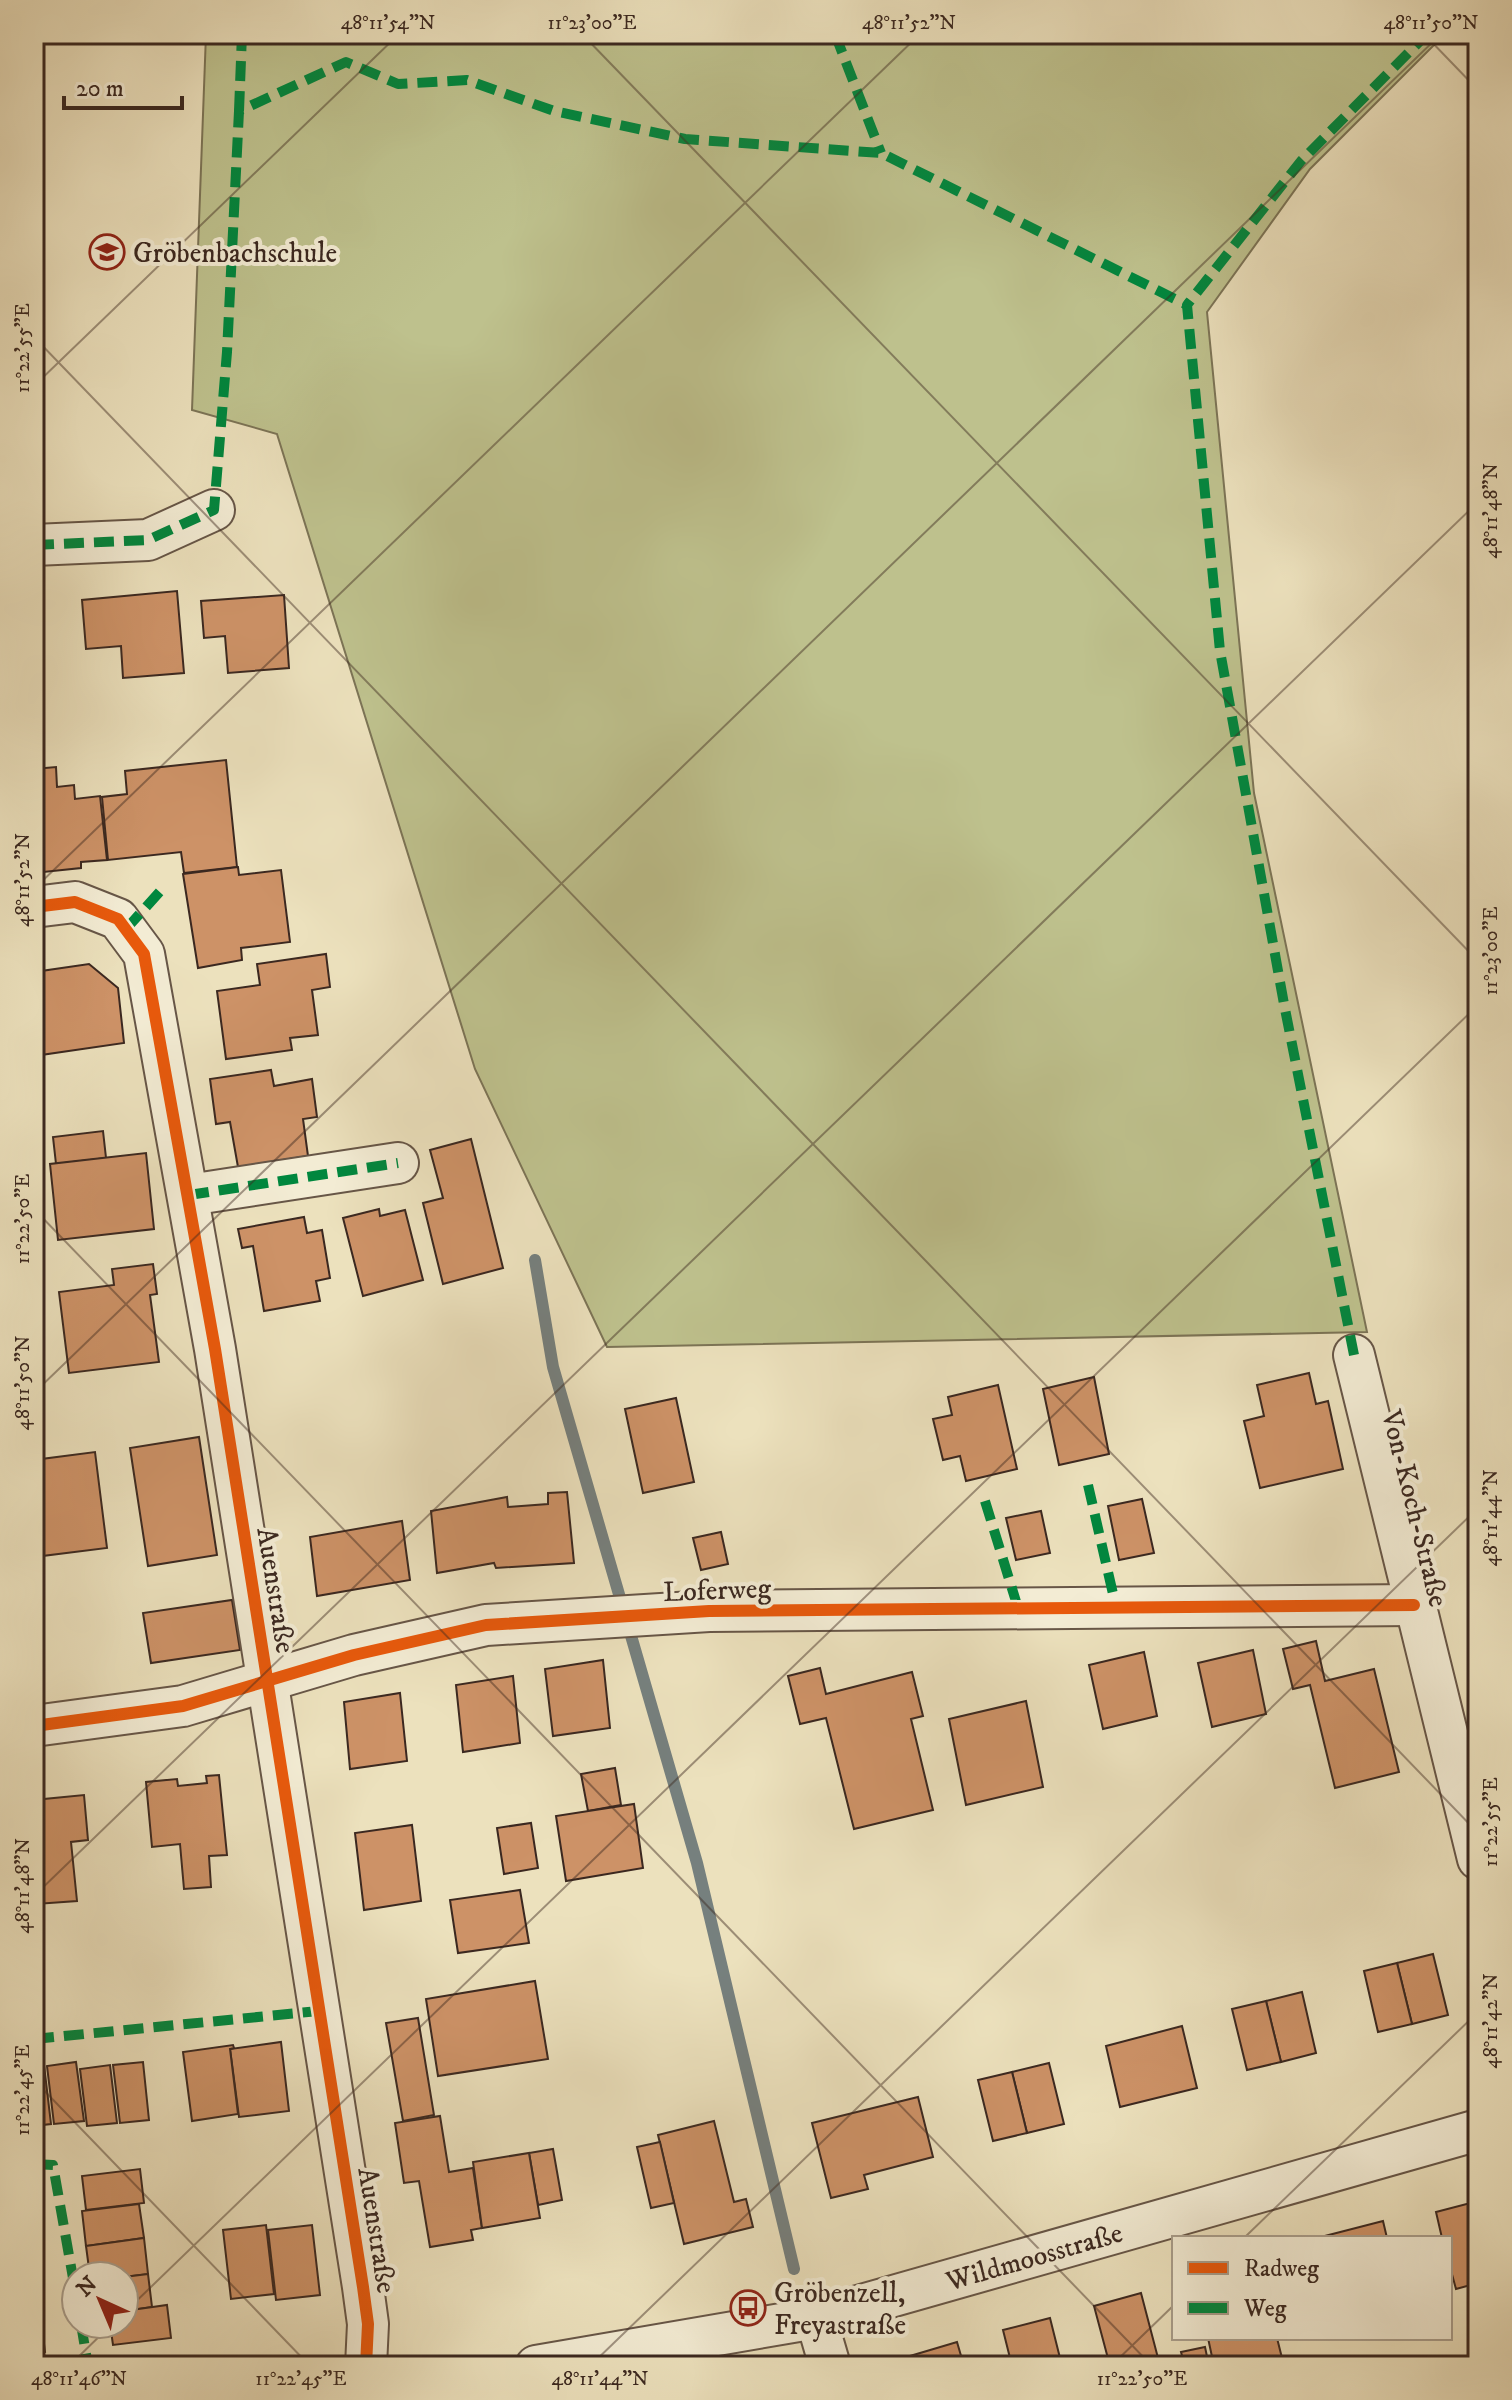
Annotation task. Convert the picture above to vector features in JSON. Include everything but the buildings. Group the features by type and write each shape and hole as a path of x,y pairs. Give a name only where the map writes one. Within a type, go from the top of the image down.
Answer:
{"street":[{"path":"34,545 148,540 214,510"},
{"name":"Auenstraße","path":"34,907 75,902 118,919 144,954 189,1195 363,2287 368,2324 366,2366"},
{"path":"189,1195 398,1163"},
{"name":"Von-Koch-Straße","path":"1354,1355 1478,1859"},
{"name":"Loferweg","path":"34,1726 183,1706 354,1655 486,1625 709,1611 1414,1605"},
{"name":"Wildmoosstraße","path":"536,2366 816,2318 1478,2130"},
{"path":"816,2318 830,2366"}],"green space":[{"path":"206,34 1445,34 1310,169 1207,312 1254,793 1367,1332 607,1347 475,1069 277,434 192,410"}],"waterway":[{"path":"535,1260 553,1367 697,1863 794,2269"}],"marked path":[{"path":"239,111 242,34"},
{"path":"835,34 881,153"},
{"path":"1354,1355 1284,1004 1220,651 1187,305 1301,161 1427,34"},
{"path":"34,545 148,540 214,510 227,352 239,111 346,62 398,84 467,80 554,111 685,139 881,153 1187,305"},
{"path":"126,929 165,886"},
{"path":"189,1195 398,1163"},
{"path":"1088,1485 1116,1607"},
{"path":"985,1501 1018,1608"},
{"path":"34,2039 319,2011"},
{"path":"34,2164 53,2165 70,2260"},
{"path":"84,2340 88,2366"}],"cycle path":[{"path":"34,907 75,902 118,919 144,954 215,1349 363,2287 368,2324 366,2366"},
{"path":"34,1726 183,1706 354,1655 486,1625 709,1611 1414,1605"}],"place":[{"name":"Gröbenbachschule","path":"107,252"},
{"name":"Gröbenzell, Freyastraße","path":"748,2308"}]}
